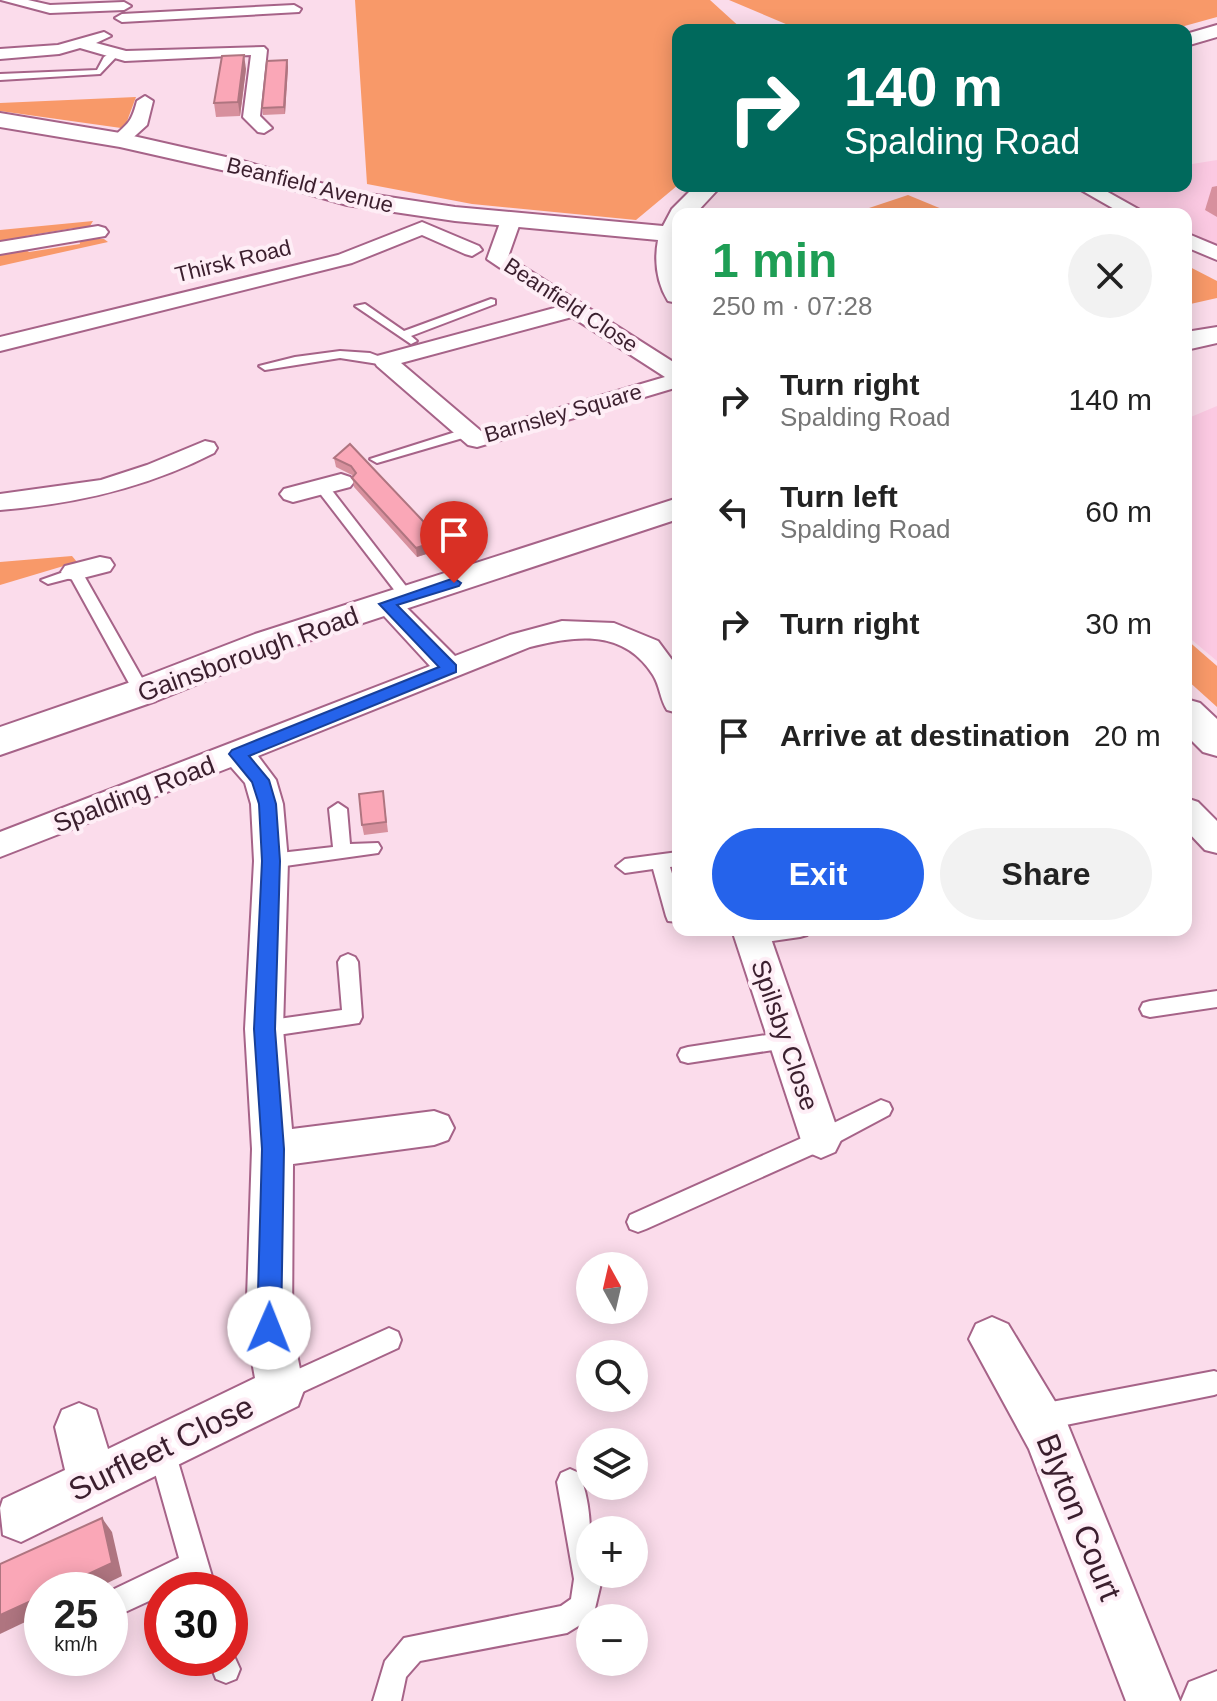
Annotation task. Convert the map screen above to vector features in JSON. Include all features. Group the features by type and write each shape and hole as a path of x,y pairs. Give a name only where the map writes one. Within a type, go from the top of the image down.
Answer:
{"street":[{"path":"8,0 50,9 294,9"},
{"path":"0,54 36,53 83,44 119,27 124,8"},
{"path":"1192,38 1217,31"},
{"path":"83,44 125,56 267,49 251,117 264,128"},
{"path":"120,140 139,125 145,101"},
{"name":"Beanfield Avenue","path":"0,120 120,140 231,165 347,198 511,220 672,223"},
{"path":"690,208 704,192"},
{"path":"1095,192 1126,208"},
{"name":"Beanfield Close","path":"511,220 497,259 672,373"},
{"name":"Thirsk Road","path":"0,344 345,259 413,224 472,250"},
{"path":"0,248 98,232"},
{"path":"672,237 667,251 672,281"},
{"path":"1192,242 1217,254"},
{"path":"385,361 576,309"},
{"path":"1192,340 1217,335"},
{"name":"Barnsley Square","path":"385,361 477,440 672,379"},
{"path":"0,502 50,499 100,489 175,464 205,448"},
{"path":"293,494 331,484"},
{"name":"Gainsborough Road","path":"0,741 142,692 268,642 672,510"},
{"path":"397,600 450,669 520,641 562,630 604,629 648,647 672,684"},
{"name":"Spalding Road","path":"0,845 450,669"},
{"path":"1192,718 1217,742"},
{"name":"Surfleet Close","path":"21,1517 281,1390 269,1328 273,1149 264,1029 271,861 264,792 260,780 238,754"},
{"name":"Spilsby Close","path":"752,936 821,1140"},
{"path":"273,1149 434,1128"},
{"name":"Blyton Court","path":"992,1339 1048,1435 1153,1701"},
{"path":"79,1427 92,1482"},
{"path":"1208,1701 1217,1698"}],"lane":[{"path":"0,77 100,72 107,59 115,54"},
{"path":"405,334 491,302"},
{"path":"361,306 405,334 421,351"},
{"path":"265,366 343,352 366,354 385,361"},
{"path":"377,459 468,432"},
{"path":"331,484 397,600"},
{"path":"48,580 88,569 142,692"},
{"path":"338,809 342,852"},
{"path":"271,861 372,848"},
{"path":"625,866 669,861 672,888"},
{"path":"264,1029 352,1017 348,962"},
{"path":"1150,1009 1217,999"},
{"path":"688,1055 786,1040"},
{"path":"638,1222 821,1140 881,1109"},
{"path":"281,1390 389,1340"},
{"path":"1038,1418 1214,1383"},
{"path":"161,1448 197,1572"},
{"path":"387,1701 392,1673 399,1658 414,1648 567,1619 583,1607 588,1579 570,1482"}],"shaded area":[{"path":"355,0 710,0 736,24 672,24 672,190 636,220 472,204 367,184"},
{"path":"729,0 1217,0 1217,17 1192,24 786,24"},
{"path":"136,97 126,124 121,128 0,111 0,103"},
{"path":"1217,160 1217,249 1192,239 1192,208 1131,208 1098,192 1192,192 1192,164"},
{"path":"908,195 939,208 869,208"},
{"path":"93,221 90,226 76,232 74,228 26,236 27,241 0,245 0,230"},
{"path":"79,239 104,239 108,242 0,266 0,251 22,248 29,252 80,244"},
{"path":"1192,268 1217,281 1217,298 1192,304"},
{"path":"1217,406 1217,661 1192,640 1192,416"},
{"path":"72,556 77,562 0,585 0,562"},
{"path":"1192,644 1217,666 1217,707 1192,684"}],"building":[{"path":"244,55 238,102 214,103 222,56"},
{"path":"287,60 284,107 262,108 267,61"},
{"path":"350,444 441,540 416,548 352,478 356,473 351,466 334,458"},
{"path":"383,791 386,822 362,825 359,794"},
{"path":"102,1518 112,1563 93,1572 24,1572 24,1604 0,1615 0,1564"}],"route":[{"path":"269,1328 273,1149 264,1029 271,861 267,804 260,780 238,754 450,669 387,604 454,583"}]}
